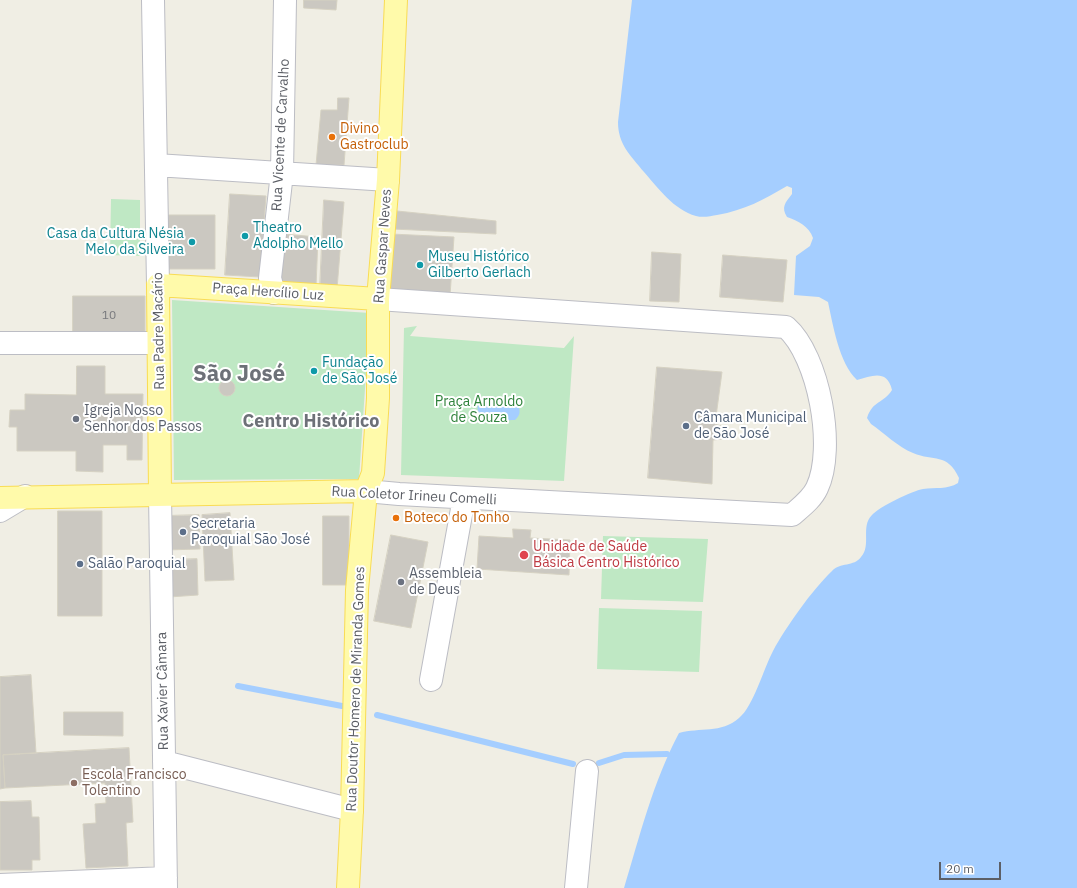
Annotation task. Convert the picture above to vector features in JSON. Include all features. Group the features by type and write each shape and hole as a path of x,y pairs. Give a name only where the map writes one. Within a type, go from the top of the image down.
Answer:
{"main road":[{"name":"Rua Gaspar Neves","path":"366,491 373,473 378,398 378,300 388,180 395,2"},
{"name":"Praça Hercílio Luz","path":"158,285 378,300"},
{"name":"Rua Padre Macário","path":"158,285 160,494"},
{"name":"Rua Coletor Irineu Comelli","path":"0,498 25,496 366,491"},
{"name":"Rua Doutor Homero de Miranda Gomes","path":"348,888 352,810 357,590 366,491"}],"street":[{"name":"Rua Padre Macário","path":"153,0 158,285"},
{"name":"Rua Vicente de Carvalho","path":"274,293 270,278 282,173 285,0"},
{"path":"156,165 388,180"},
{"name":"Rua Coletor Irineu Comelli","path":"366,491 464,498 792,515 812,497 821,476 825,456 825,432 821,402 801,344 786,327 378,300"},
{"path":"0,343 158,343"},
{"name":"Rua Xavier Câmara","path":"160,494 166,883"},
{"path":"0,511 25,496"},
{"path":"431,680 464,498"},
{"path":"164,762 352,810"},
{"path":"576,888 586,771"},
{"path":"0,885 166,883"}],"green space":[{"path":"111,199 140,200 140,256 110,255"},
{"path":"172,300 370,313 359,479 174,480"},
{"name":"Praça Arnoldo de Souza","path":"417,326 410,336 564,348 574,336 564,481 401,475 404,328"},
{"path":"603,536 708,539 703,602 601,599"},
{"path":"599,608 702,611 699,672 597,669"}],"water":[{"path":"632,0 1077,0 1077,888 624,888 654,790 679,733 725,726 732,723 744,713 754,696 773,651 800,609 816,588 835,568 855,562 861,557 866,547 867,525 872,515 888,504 911,493 923,489 950,487 958,483 959,478 950,464 939,459 921,456 907,450 871,424 867,418 869,412 892,390 890,383 887,379 878,376 857,380 851,373 841,354 828,302 819,297 794,295 796,256 810,246 813,238 806,227 787,217 785,214 784,208 787,200 792,194 792,188 787,186 762,200 727,213 701,217 696,216 681,209 667,198 626,149 620,137 618,122"},
{"path":"485,401 516,403 519,407 519,414 515,420 490,420 480,415 478,411 478,405"}],"building":[{"path":"304,0 337,0 336,10 304,8"},
{"name":"Divino Gastroclub","path":"338,98 349,98 344,165 316,165 321,110 337,110"},
{"name":"Theatro Adolpho Mello","path":"230,194 266,196 260,277 225,275"},
{"path":"324,200 344,202 337,289 320,288"},
{"path":"397,211 496,221 496,234 393,229"},
{"name":"Casa da Cultura Nésia Melo da Silveira","path":"169,215 215,215 215,269 168,269"},
{"path":"282,234 318,237 316,287 278,287"},
{"name":"Museu Histórico Gilberto Gerlach","path":"391,234 454,237 450,296 386,293"},
{"path":"652,252 681,254 679,302 650,301"},
{"path":"723,255 787,260 783,302 720,297"},
{"path":"73,296 145,296 145,336 73,335"},
{"name":"Igreja Nosso Senhor dos Passos","path":"77,366 105,366 105,394 143,394 142,460 127,460 127,445 103,445 103,472 76,471 76,451 17,451 17,427 9,427 10,410 25,410 25,394 76,395"},
{"name":"Câmara Municipal de São José","path":"657,367 722,372 715,424 724,427 722,439 713,440 712,484 648,478"},
{"path":"224,380 230,380 235,385 233,394 230,396 224,396 219,391 219,385"},
{"name":"Salão Paroquial","path":"58,511 102,511 102,616 58,616"},
{"path":"230,513 234,580 205,581 202,515"},
{"name":"Secretaria Paroquial São José","path":"199,515 200,549 166,550 165,516"},
{"path":"323,516 349,516 349,585 323,585"},
{"name":"Unidade de Saúde Básica Centro Histórico","path":"513,529 531,530 530,538 570,540 569,575 477,569 479,536 513,538"},
{"name":"Assembleia de Deus","path":"391,535 428,542 411,628 374,621"},
{"path":"197,559 198,595 169,597 167,560"},
{"path":"31,675 36,753 3,755 5,788 0,789 0,677"},
{"path":"64,712 123,712 123,736 64,735"},
{"path":"129,748 133,822 126,823 128,866 86,868 83,824 96,823 95,804 106,803 105,783 5,788 3,755"},
{"path":"31,801 32,817 39,817 40,860 32,860 32,870 0,870 0,802"}],"waterway":[{"path":"238,686 342,706"},
{"path":"377,715 573,764"},
{"path":"599,763 624,755 667,754"}],"place":[{"name":"Divino Gastroclub","path":"332,137"},
{"name":"Theatro Adolpho Mello","path":"245,236"},
{"name":"Casa da Cultura Nésia Melo da Silveira","path":"192,242"},
{"name":"Museu Histórico Gilberto Gerlach","path":"420,265"},
{"name":"Fundação de São José","path":"314,371"},
{"name":"Igreja Nosso Senhor dos Passos","path":"76,419"},
{"name":"Câmara Municipal de São José","path":"686,426"},
{"name":"Boteco do Tonho","path":"396,518"},
{"name":"Secretaria Paroquial São José","path":"183,532"},
{"name":"Unidade de Saúde Básica Centro Histórico","path":"524,555"},
{"name":"Salão Paroquial","path":"80,564"},
{"name":"Assembleia de Deus","path":"401,582"},
{"name":"Escola Francisco Tolentino","path":"74,783"}],"district":[{"name":"São José","path":"239,375"},
{"name":"Centro Histórico","path":"311,422"}]}
